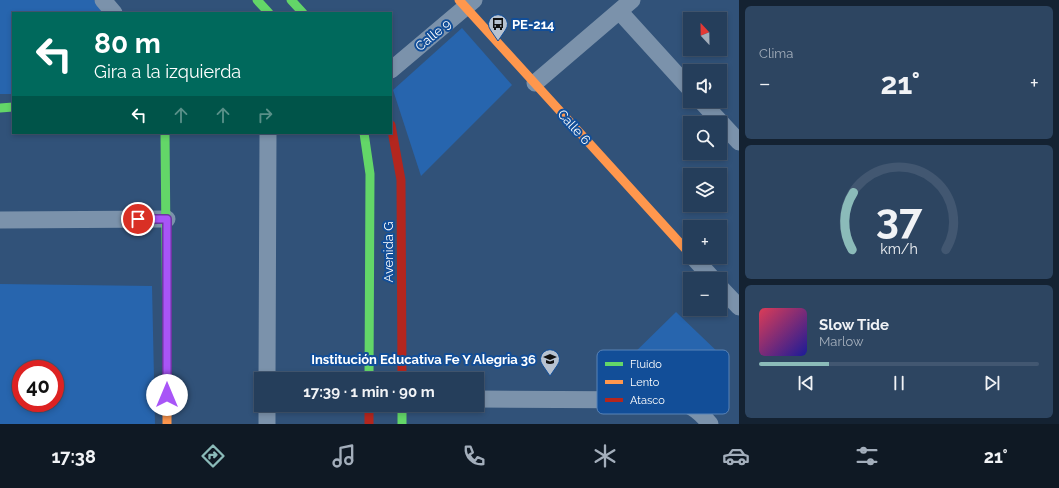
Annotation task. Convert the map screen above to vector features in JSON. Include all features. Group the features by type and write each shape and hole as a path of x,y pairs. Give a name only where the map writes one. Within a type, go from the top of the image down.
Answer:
{"street":[{"path":"103,0 113,12"},
{"path":"257,0 268,12"},
{"path":"291,0 302,12"},
{"path":"535,84 620,12 632,0"},
{"name":"Calle 9","path":"392,69 466,3"},
{"name":"Calle 6","path":"466,3 535,84 683,246"},
{"path":"620,12 683,81"},
{"path":"0,108 12,108"},
{"path":"708,108 739,142"},
{"name":"Avenida G","path":"392,130 401,180 402,372"},
{"path":"165,134 167,219 167,424"},
{"path":"267,372 268,134"},
{"name":"Avenida G","path":"364,134 370,174 369,372"},
{"path":"0,220 167,219"},
{"path":"699,264 707,272"},
{"path":"727,294 739,307"},
{"path":"484,399 597,400"},
{"path":"267,412 267,424"},
{"path":"369,412 369,424"},
{"path":"402,412 402,424"},
{"path":"702,414 710,424"}],"shaded area":[{"path":"0,0 94,0 105,12 12,12 12,94 0,94"},
{"path":"462,28 512,85 421,176 393,90"},
{"path":"0,284 152,286 155,424 0,424"},
{"path":"676,312 716,350 637,350"}],"traffic: fast":[{"path":"257,0 268,12"},
{"path":"291,0 302,12"},
{"path":"0,108 12,107"},
{"path":"165,134 167,352"},
{"path":"364,134 370,174 369,372"},
{"path":"402,412 402,424"}],"traffic: slow":[{"path":"459,0 683,246"},
{"path":"167,352 167,424"}],"traffic: jam":[{"path":"392,130 401,180 402,372"},
{"path":"369,412 369,424"}],"place":[{"name":"PE-214","path":"498,41"},
{"name":"Institución Educativa Fe Y Alegria 36","path":"550,376"}],"route":[{"path":"138,219 167,219 167,395"}]}
